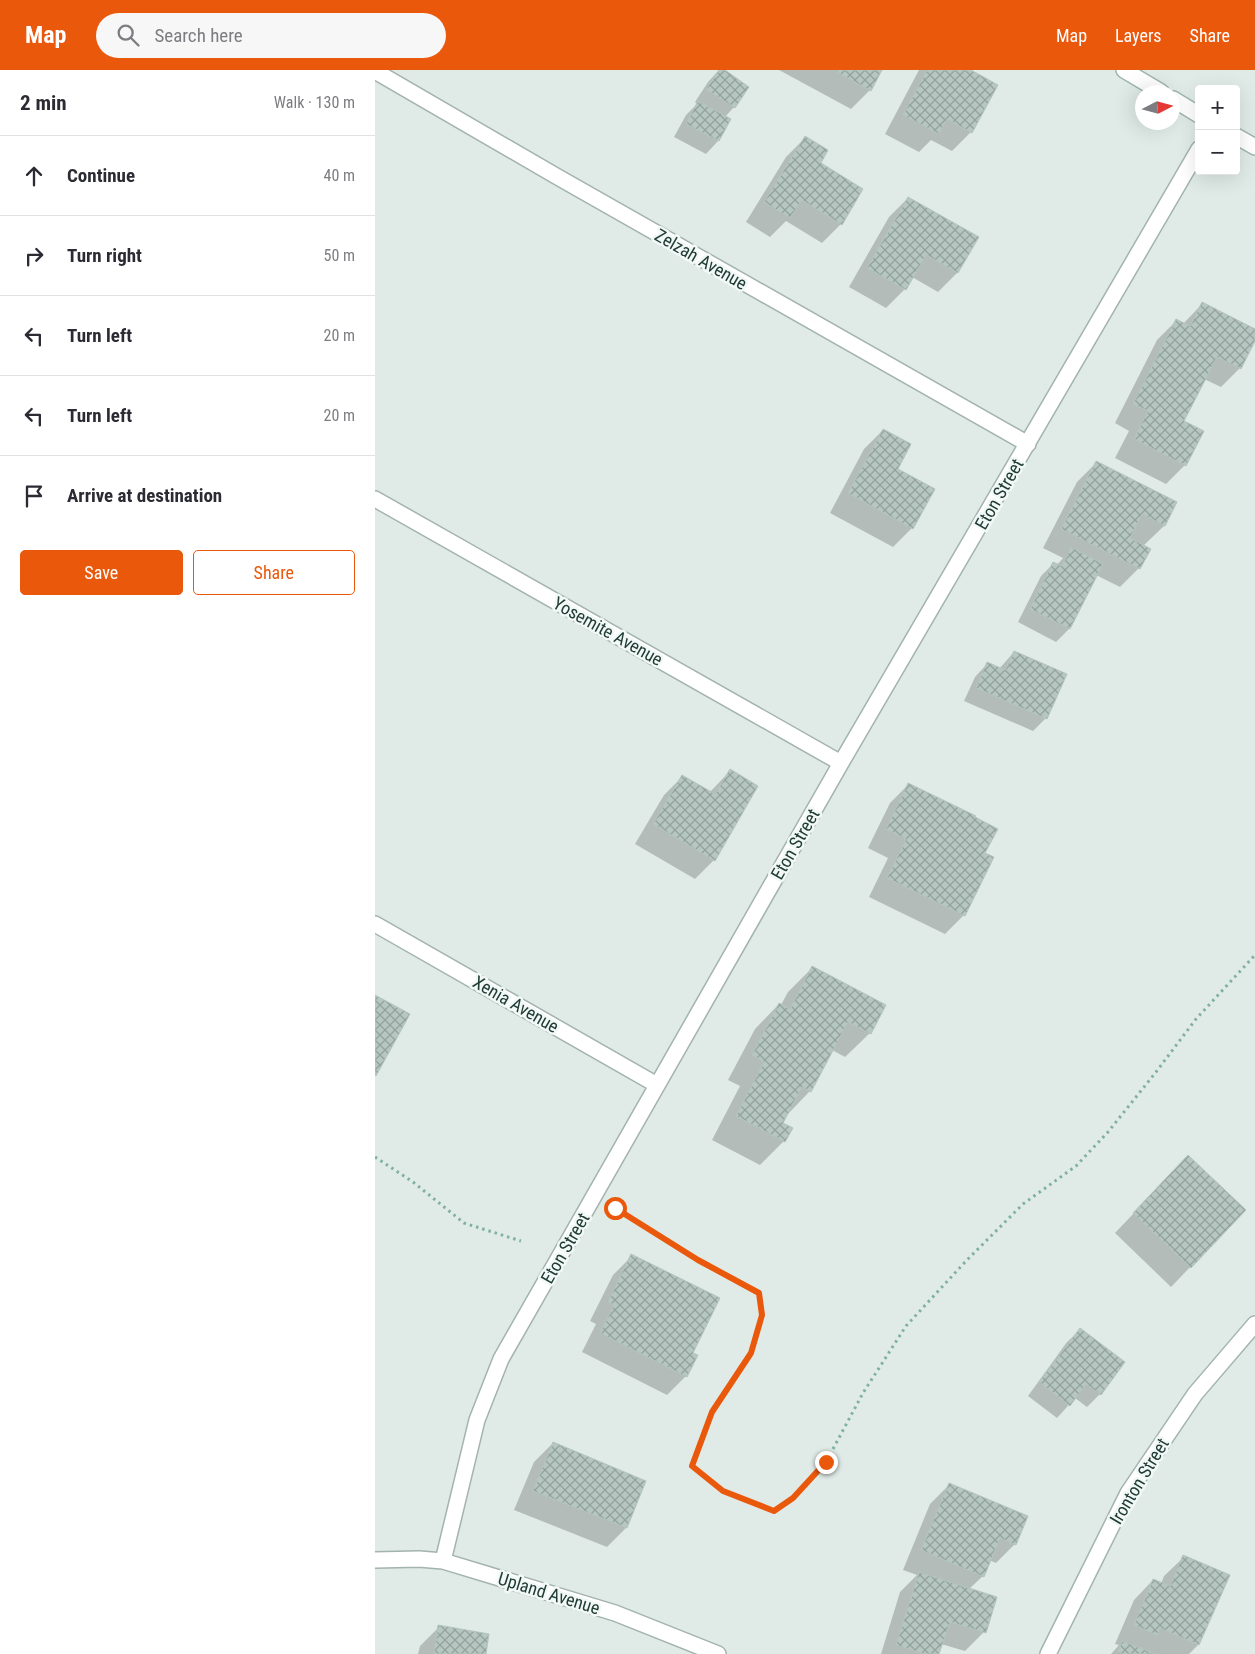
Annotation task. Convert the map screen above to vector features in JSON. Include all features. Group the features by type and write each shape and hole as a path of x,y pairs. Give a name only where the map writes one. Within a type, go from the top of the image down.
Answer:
{"street":[{"path":"1124,70 1149,85"},
{"name":"Zelzah Avenue","path":"375,71 555,176 1028,444"},
{"path":"1180,103 1195,113"},
{"path":"1240,138 1255,147"},
{"name":"Eton Street","path":"443,1561 477,1420 501,1359 841,763 1195,156"},
{"name":"Yosemite Avenue","path":"375,499 841,763"},
{"name":"Xenia Avenue","path":"375,924 657,1085"},
{"name":"Ironton Street","path":"1048,1654 1128,1493 1195,1394 1255,1324"},
{"name":"Upland Avenue","path":"375,1560 419,1559 443,1561 615,1613 718,1654"}],"path":[{"path":"615,1208 698,1260 759,1293 762,1315 751,1353 712,1412 692,1466 723,1491 774,1511 793,1498 826,1462 863,1394 906,1326 966,1261 1023,1204 1076,1166 1109,1132 1196,1019 1255,955"},
{"path":"375,1157 413,1182 464,1223 521,1241"}],"building":[{"path":"719,70 725,70 749,87 735,108 706,89"},
{"path":"833,70 882,70 871,91"},
{"path":"927,70 971,70 998,85 972,133 947,119 939,134 903,115"},
{"path":"698,101 731,119 719,141 686,124"},
{"path":"805,136 828,150 821,163 863,189 842,225 802,200 790,218 764,202"},
{"path":"908,197 979,237 958,273 926,255 906,290 867,268"},
{"path":"1202,302 1255,329 1255,341 1241,369 1217,357 1184,421 1204,431 1186,466 1134,439 1148,411 1133,404 1176,319 1190,326"},
{"path":"883,429 911,444 898,469 935,489 913,529 848,493"},
{"path":"1096,461 1177,502 1165,526 1142,514 1130,538 1151,549 1140,569 1061,529"},
{"path":"1071,547 1103,564 1070,629 1030,609 1053,562 1062,566"},
{"path":"1014,651 1067,674 1047,719 976,688 987,662 1005,670"},
{"path":"730,769 758,786 715,861 653,824 682,775 715,794"},
{"path":"908,783 976,816 998,829 985,853 994,857 965,916 887,878 906,839 886,829"},
{"path":"812,966 886,1005 871,1034 848,1022 811,1092 802,1087 783,1123 793,1128 785,1142 736,1116 764,1062 752,1055 779,1003 790,1009"},
{"path":"375,995 410,1014 376,1076 375,1075"},
{"path":"1188,1155 1246,1210 1191,1268 1133,1213"},
{"path":"631,1254 720,1298 693,1353 698,1355 687,1377 600,1333 614,1305 608,1302"},
{"path":"1080,1328 1125,1362 1101,1395 1086,1384 1070,1406 1039,1382"},
{"path":"553,1442 646,1481 627,1528 533,1491"},
{"path":"949,1483 1028,1516 1016,1545 1000,1538 984,1577 921,1550"},
{"path":"1183,1555 1230,1575 1199,1645 1160,1628 1157,1635 1134,1625 1153,1579 1170,1586"},
{"path":"919,1572 997,1597 986,1633 950,1622 939,1654 925,1654 896,1645"},
{"path":"438,1625 489,1634 486,1654 434,1654"},
{"path":"1122,1641 1156,1654 1117,1654"}],"route":[{"path":"615,1208 698,1260 759,1293 762,1315 751,1353 712,1412 692,1466 723,1491 774,1511 793,1498 826,1462"}]}
